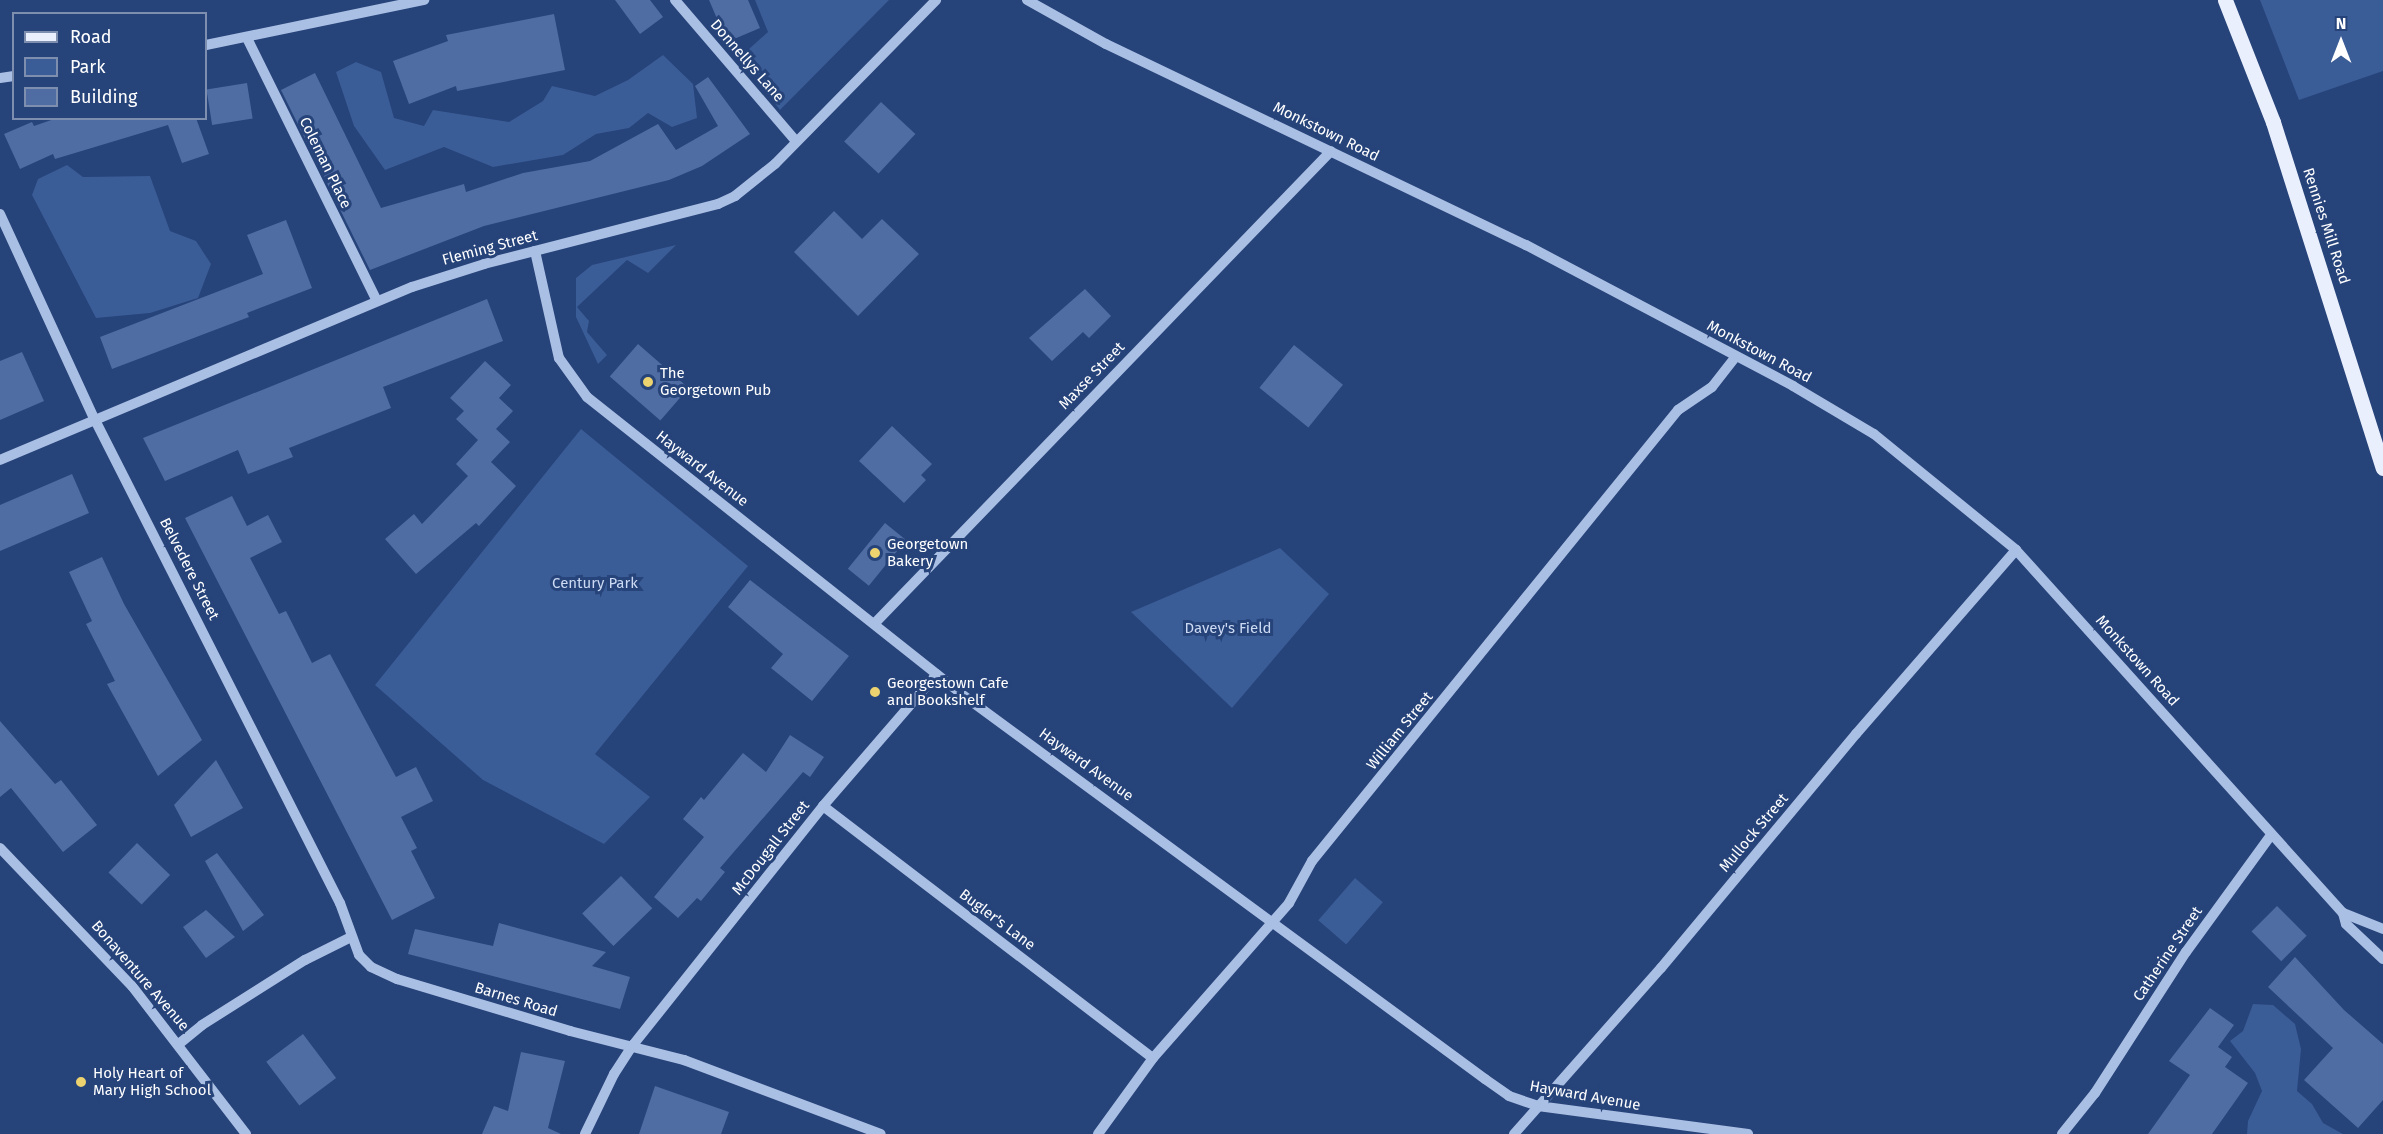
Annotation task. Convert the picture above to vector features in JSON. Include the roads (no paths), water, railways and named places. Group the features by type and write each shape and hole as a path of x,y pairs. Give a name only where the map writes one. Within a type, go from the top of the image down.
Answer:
{"main road":[{"name":"Rennies Mill Road","path":"2225,0 2273,122 2383,468"}],"street":[{"path":"207,45 424,0"},
{"name":"Donnellys Lane","path":"675,0 796,141"},
{"name":"Fleming Street","path":"0,460 94,418 443,276 718,204 752,184 936,0"},
{"name":"Monkstown Road","path":"1027,0 1106,44 1526,245 1736,356 1874,434 2016,550 2343,913 2383,929"},
{"name":"Coleman Place","path":"247,38 377,301"},
{"name":"Maxse Street","path":"874,623 1331,151"},
{"name":"Belvedere Street","path":"0,214 94,418 340,903 351,937"},
{"name":"Hayward Avenue","path":"535,251 559,357 583,393 937,674 1509,1096 1538,1106 1748,1134"},
{"name":"William Street","path":"1098,1134 1153,1058 1297,893 1312,861 1678,410 1712,387 1736,356"},
{"name":"Mullock Street","path":"1514,1134 1661,968 1856,734 2016,550"},
{"name":"McDougall Street","path":"585,1134 614,1074 633,1045 823,806 937,674"},
{"name":"Bugler's Lane","path":"823,806 1153,1058"},
{"name":"Catherine Street","path":"2062,1134 2095,1093 2186,952 2271,835"},
{"name":"Bonaventure Avenue","path":"0,848 93,943 180,1043 246,1134"},
{"name":"Monkstown Road","path":"2343,913 2346,924 2383,959"},
{"path":"180,1043 202,1025 305,960 351,937"},
{"name":"Barnes Road","path":"351,937 359,955 371,967 397,979 570,1031 633,1045 881,1134"}],"place":[{"name":"The Georgetown Pub","path":"648,382"},
{"name":"Georgetown Bakery","path":"875,553"},
{"name":"Georgestown Cafe and Bookshelf","path":"875,692"},
{"name":"Holy Heart of Mary High School","path":"81,1082"}],"park label":[{"name":"Century Park","path":"595,584"},
{"name":"Davey's Field","path":"1228,629"}]}
